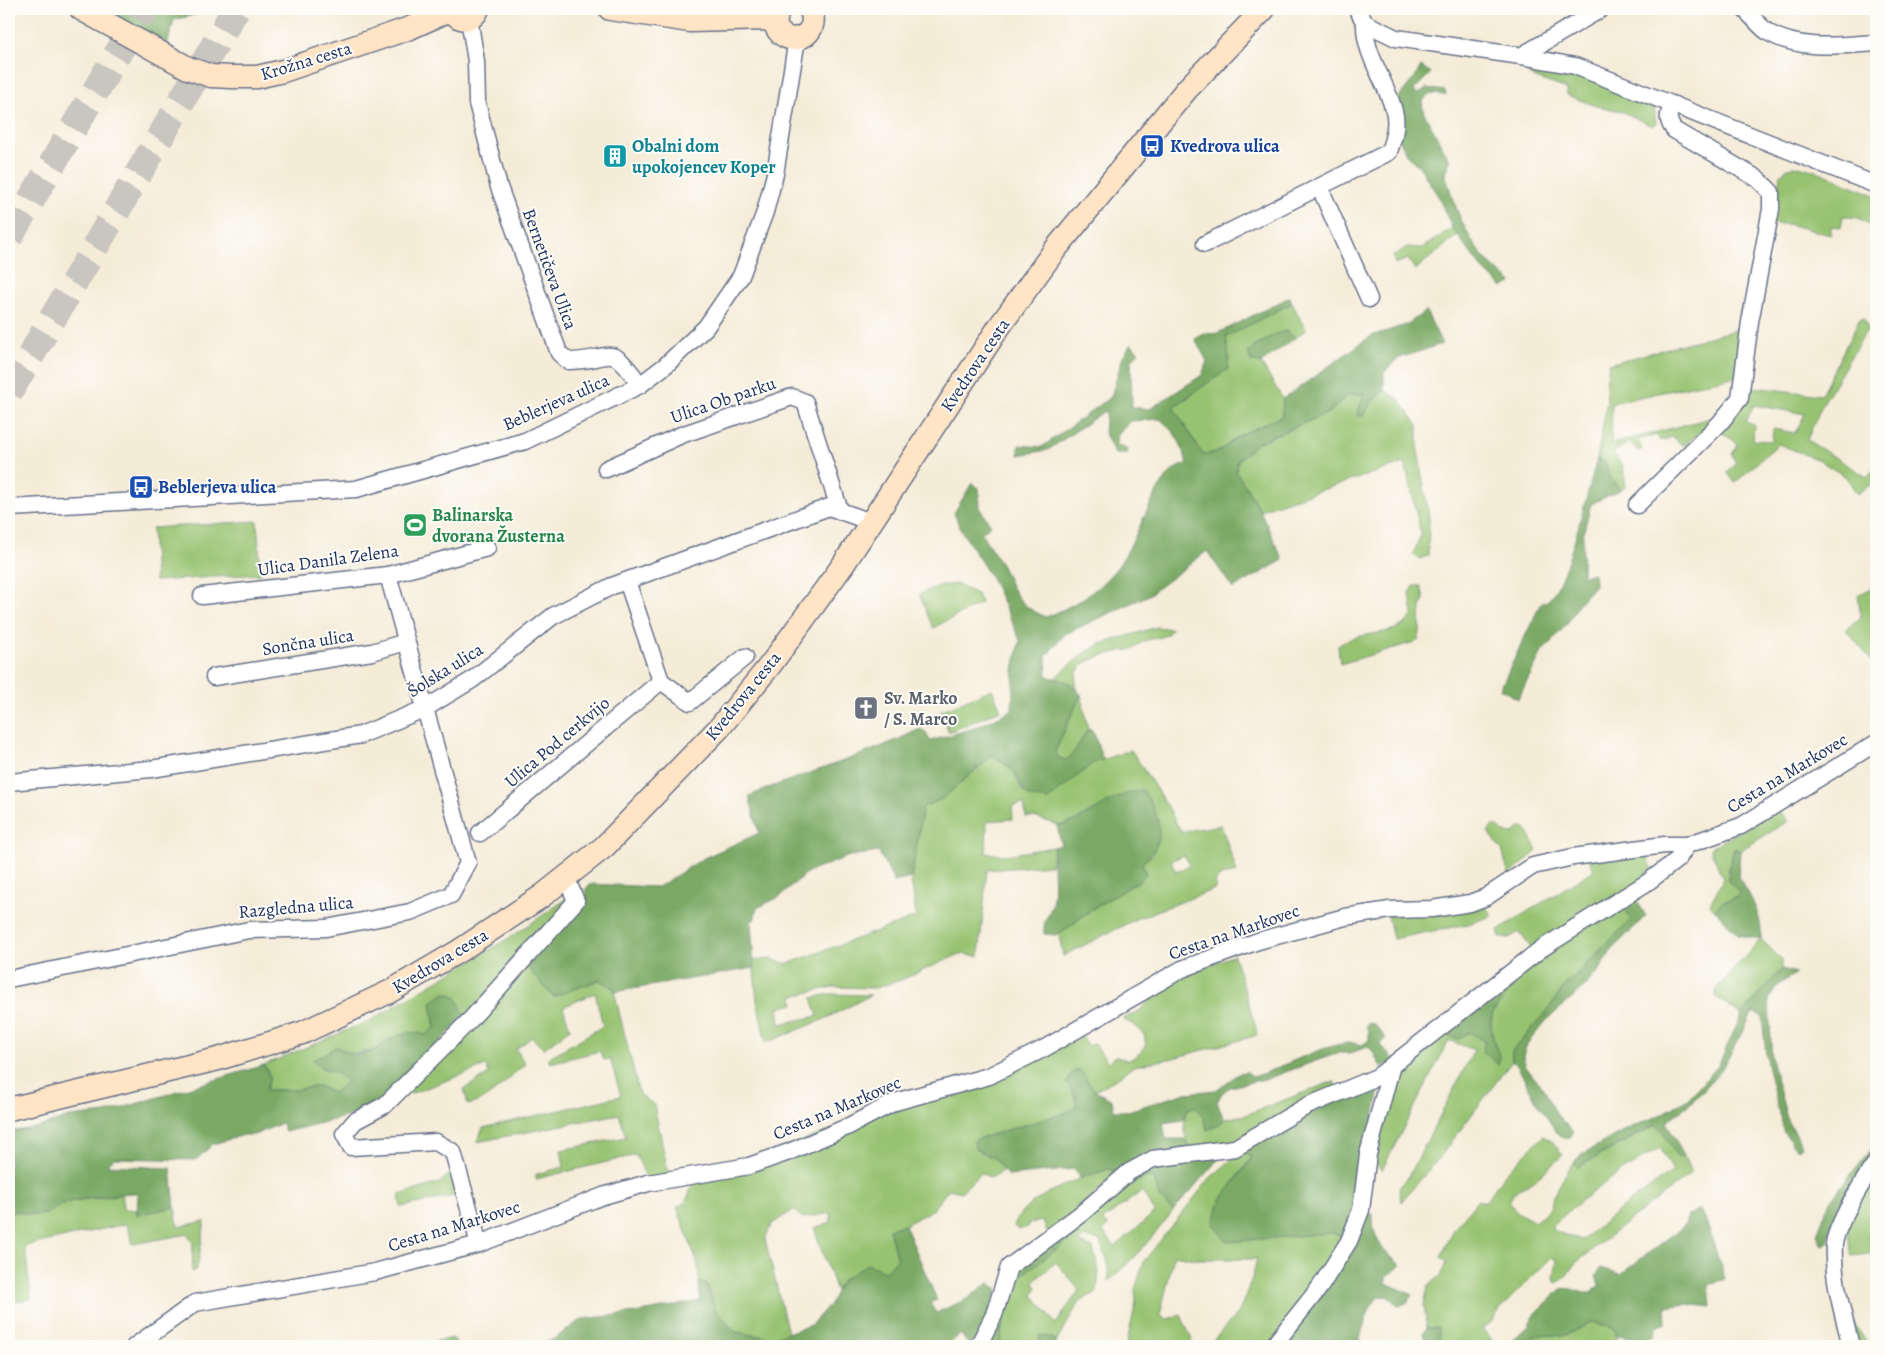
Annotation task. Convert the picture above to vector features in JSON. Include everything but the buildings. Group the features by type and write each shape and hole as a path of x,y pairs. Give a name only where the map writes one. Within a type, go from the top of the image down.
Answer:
{"street":[{"name":"Krožna cesta","path":"81,9 188,68 211,76 231,77 257,77 283,71 410,28 466,12"},
{"path":"610,9 690,21 777,14 781,35 797,39 808,33 812,28 813,15 810,9"},
{"name":"Kvedrova cesta","path":"9,1109 155,1075 302,1033 389,992 460,951 542,896 610,840 720,728 771,664 843,565 999,327 1054,251 1187,90 1264,9"},
{"path":"1205,244 1390,152 1395,132 1394,111 1365,40 1365,23 1357,9"},
{"path":"1521,56 1600,9"},
{"path":"1744,9 1768,32 1789,41 1816,46 1876,43"},
{"name":"Bernetičeva Ulica","path":"466,12 476,61 477,103 499,187 558,354 568,361 611,355 624,361 640,385"},
{"path":"1365,23 1396,38 1521,56 1575,66 1876,184"},
{"name":"Beblerjeva ulica","path":"9,508 356,489 525,441 640,385 666,365 706,327 741,276 766,212 775,174 797,39"},
{"path":"1637,505 1720,423 1740,398 1750,322 1771,209 1771,192 1758,179 1674,130 1668,122 1669,112 1674,105"},
{"path":"1320,188 1368,299"},
{"name":"Ulica Ob parku","path":"606,469 681,435 792,397 805,402 840,511"},
{"name":"Šolska ulica","path":"9,782 151,769 361,735 426,708 472,680 553,616 626,581 829,507 871,522"},
{"name":"Ulica Danila Zelena","path":"202,596 388,575 487,548"},
{"name":"Razgledna ulica","path":"9,979 249,930 326,928 410,912 451,895 468,863 388,575"},
{"path":"626,581 661,681 690,702 745,657"},
{"name":"Sončna ulica","path":"214,677 372,652 406,642"},
{"name":"Ulica Pod cerkvijo","path":"480,834 661,681"},
{"name":"Cesta na Markovec","path":"135,1346 195,1303 374,1272 478,1244 603,1196 639,1185 749,1166 847,1127 895,1102 988,1076 1046,1048 1182,969 1258,941 1345,916 1390,910 1432,909 1470,903 1486,897 1533,866 1565,859 1664,845 1687,845 1742,826 1876,743"},
{"path":"978,1346 994,1315 1009,1267 1082,1213 1130,1172 1153,1159 1235,1148 1282,1120 1377,1077 1541,948 1648,882 1678,859 1687,845"},
{"path":"478,1244 453,1152 436,1142 351,1147 344,1134 355,1121 385,1105 471,1019 576,901 566,877"},
{"path":"1273,1346 1320,1287 1349,1241 1361,1210 1368,1154 1392,1065"},
{"path":"1851,1346 1837,1291 1834,1243 1851,1202 1876,1163"}],"green space":[{"path":"97,9 213,10 174,20 167,46"},
{"path":"1421,66 1431,73 1414,90 1418,95 1426,88 1445,91 1446,95 1428,94 1422,103 1424,113 1450,161 1445,172 1456,207 1466,230 1479,251 1486,260 1512,283 1502,287 1481,267 1452,228 1438,196 1419,166 1407,156 1400,140 1398,98 1415,77"},
{"path":"1527,70 1590,79 1654,107 1656,123 1652,126 1621,111 1596,106 1567,95 1567,89 1530,76"},
{"path":"1799,166 1822,173 1876,196 1876,224 1870,225 1858,218 1843,216 1841,227 1831,226 1831,235 1787,224 1772,224 1780,176 1787,168"},
{"path":"1452,228 1458,235 1415,270 1408,259 1395,264 1393,256 1407,247 1422,248"},
{"path":"1290,297 1292,303 1226,337 1229,358 1228,369 1173,407 1203,455 1220,451 1238,436 1282,416 1283,399 1371,336 1406,325 1426,311 1442,344 1397,359 1384,373 1384,390 1373,400 1363,416 1357,415 1364,394 1348,395 1330,412 1259,442 1238,460 1236,471 1260,510 1283,560 1233,589 1207,551 1149,595 1065,634 1046,656 1047,676 1070,683 1081,694 1055,752 1059,758 1066,760 1075,751 1088,729 1093,731 1103,760 1093,763 1048,800 1028,796 1013,770 993,755 942,799 923,807 911,878 894,882 879,852 849,856 806,873 781,896 757,908 754,920 751,921 754,968 615,992 614,988 599,980 553,997 526,966 587,897 585,890 590,884 658,887 704,858 759,833 749,796 878,748 920,729 926,732 930,741 974,728 1012,710 1014,670 1020,640 992,579 961,530 954,513 972,483 979,488 980,509 991,525 982,533 1020,600 1035,612 1046,617 1075,604 1108,578 1123,559 1159,488 1176,468 1187,464 1183,450 1178,439 1160,419 1131,421 1118,434 1117,445 1128,450 1127,454 1115,454 1104,432 1106,410 1048,450 1019,455 1019,445 1042,447 1111,397 1123,356 1131,344 1139,352 1131,361 1132,407 1150,409 1202,375 1207,361 1195,339 1204,334 1218,333"},
{"path":"1292,303 1306,330 1295,338 1286,331 1256,345 1251,362 1261,363 1283,399 1282,416 1238,436 1220,451 1203,455 1173,407 1192,395 1229,358 1225,337"},
{"path":"1863,318 1869,330 1865,333 1822,405 1807,440 1867,477 1876,467 1876,481 1857,494 1846,477 1819,460 1778,444 1735,483 1727,472 1736,464 1732,454 1738,444 1719,430 1745,386 1821,395 1859,320","holes":["1754,405 1805,414 1795,433 1773,429 1772,441 1753,440 1754,425 1746,422"]},
{"path":"1742,328 1738,376 1612,403 1611,444 1722,415 1683,446 1673,437 1660,441 1657,435 1638,440 1642,449 1638,451 1630,442 1613,453 1623,466 1626,486 1620,490 1610,477 1606,463 1597,459 1607,402 1606,383 1609,364"},
{"path":"1286,331 1295,338 1261,363 1251,362 1248,351 1275,334"},
{"path":"1384,390 1398,398 1418,425 1418,451 1429,518 1428,556 1419,559 1413,554 1421,534 1405,463 1260,510 1236,471 1238,460 1259,442 1330,412 1348,395 1365,394 1357,415 1363,416 1373,400"},
{"path":"1597,459 1606,463 1610,477 1620,490 1591,504 1583,534 1582,576 1594,573 1595,585 1579,603 1567,624 1542,652 1518,699 1500,689 1541,603 1548,600 1555,591 1562,576"},
{"path":"257,521 261,574 155,581 152,528"},
{"path":"956,584 977,594 981,603 933,628 919,594 939,586"},
{"path":"1414,586 1421,586 1424,599 1418,641 1340,664 1338,646 1348,640 1388,631 1406,623 1413,615 1410,593"},
{"path":"1876,586 1876,666 1846,630 1861,618 1858,595"},
{"path":"1157,627 1172,629 1163,637 1145,641 1131,650 1121,651 1087,662 1077,673 1078,690 1070,683 1055,678 1083,654 1101,644"},
{"path":"992,689 1001,710 949,732 940,711"},
{"path":"1081,694 1088,729 1075,751 1066,760 1059,758 1055,752"},
{"path":"1131,750 1169,809 1181,832 1221,825 1237,872 1223,875 1216,880 1215,889 1138,918 1063,956 1059,935 1092,909 1139,881 1146,874 1142,863 1153,854 1159,830 1091,811 1073,823 1059,825 1037,818 1026,817 1024,804 1012,806 1013,819 987,821 986,853 1006,855 1054,847 1051,865 987,870 979,956 960,954 901,980 875,988 832,987 793,996 794,1004 778,1008 780,1024 818,1016 812,998 830,994 871,995 825,1019 766,1043 757,1001 753,960 771,959 787,964 916,917 911,878 923,807 942,799 993,755 1014,771 1023,792 1048,800 1093,763","holes":["1184,855 1190,865 1176,872 1171,861"]},
{"path":"1143,790 1154,809 1159,828 1156,846 1142,863 1146,874 1139,881 1092,909 1058,935 1044,934 1044,924 1051,908 1053,897 1054,847 1061,845 1057,825 1078,820 1118,797"},
{"path":"1779,809 1788,821 1740,851 1734,848 1728,881 1740,892 1737,897 1722,902 1715,910 1710,904 1723,879 1710,848"},
{"path":"1492,826 1497,826 1505,833 1513,834 1519,828 1525,828 1537,851 1509,876 1502,850 1488,832"},
{"path":"1735,848 1740,851 1738,877 1758,914 1761,939 1738,935 1715,910 1722,902 1737,897 1740,892 1728,881 1729,868"},
{"path":"1645,852 1654,872 1534,952 1519,932 1509,938 1500,938 1498,930 1594,870 1589,859"},
{"path":"1634,896 1646,916 1613,948 1601,968 1586,985 1546,1021 1527,1044 1523,1056 1526,1067 1545,1091 1557,1115 1573,1132 1568,1139 1560,1137 1537,1103 1518,1067 1512,1061 1512,1051 1543,1016 1567,983 1631,920 1622,903"},
{"path":"566,899 567,904 465,1017 431,1002 435,1028 426,1036 391,1038 376,1050 354,1054 336,1047 321,1068 342,1075 348,1083 333,1093 319,1086 295,1090 265,1090 269,1073 264,1065 371,1020 514,935"},
{"path":"1622,903 1631,920 1567,983 1543,1016 1512,1051 1512,1061 1440,1157 1401,1202 1399,1188 1409,1176 1474,1050 1449,1040 1382,1170 1374,1162 1395,1081 1432,1041 1443,1033 1458,1039 1469,1032 1484,1041 1494,1041 1491,1023 1492,1016 1497,1005 1513,986 1512,983 1556,947"},
{"path":"1484,904 1492,916 1468,924 1393,939 1388,916"},
{"path":"1761,939 1782,960 1782,969 1742,1015 1716,997 1716,989"},
{"path":"1234,955 1258,1035 1174,1058 1134,1066 1095,1091 1079,1069 1071,1074 1067,1083 1076,1097 1076,1107 1068,1112 974,1140 976,1149 994,1158 1004,1170 991,1178 981,1173 961,1192 949,1189 932,1210 905,1225 889,1229 897,1260 885,1271 842,1280 836,1291 814,1228 831,1222 831,1213 802,1218 795,1209 772,1224 765,1239 788,1333 772,1338 735,1332 715,1309 707,1284 699,1283 698,1265 677,1207 686,1202 694,1180 890,1109 1012,1072 1082,1037 1088,1046 1094,1043 1108,1062 1115,1056 1125,1059 1132,1058 1139,1054 1146,1046 1144,1035 1134,1025 1123,1019 1139,1011 1171,980"},
{"path":"526,966 539,980 579,987 599,980 614,989 639,1094 654,1105 669,1176 647,1180 636,1155 536,1179 536,1174 564,1167 561,1150 626,1137 619,1114 477,1142 483,1128 621,1096 610,1059 604,1060 600,1051 550,1063 548,1058 603,1026 595,993 563,1007 570,1029 543,1049 532,1037 516,1049 525,1064 485,1098 468,1105 464,1089 489,1074 486,1066 410,1094 408,1089"},
{"path":"1782,969 1796,973 1777,986 1769,1000 1772,1063 1787,1118 1802,1146 1797,1150 1784,1133 1767,1064 1762,1016 1753,1012 1721,1071 1692,1102 1666,1122 1684,1156 1678,1158 1663,1132 1655,1125 1578,1167 1573,1162 1584,1153 1623,1131 1662,1114 1688,1099 1718,1066 1743,1012"},
{"path":"1512,983 1514,986 1498,1005 1491,1019 1492,1034 1500,1058 1498,1064 1483,1052 1484,1041 1469,1032 1458,1039 1443,1033"},
{"path":"445,993 456,996 465,1017 369,1111 285,1132 282,1123 254,1135 244,1135 213,1144 196,1160 114,1158 107,1165 171,1168 175,1207 137,1215 138,1193 131,1193 67,1203 42,1215 15,1211 9,1215 9,1132 39,1127 69,1117 106,1113 264,1065 270,1078 266,1090 295,1090 319,1086 333,1093 347,1082 339,1075 321,1067 313,1060 336,1047 352,1054 365,1054 404,1033 414,1032 426,1035 435,1027 431,1002"},
{"path":"1369,1023 1374,1024 1386,1038 1380,1045 1395,1061 1381,1067 1372,1050 1368,1047 1350,1053 1338,1053 1269,1078 1230,1087 1222,1093 1217,1102 1224,1119 1219,1125 1207,1130 1203,1116 1194,1107 1188,1109 1183,1120 1163,1123 1166,1139 1185,1139 1191,1151 1118,1173 1109,1169 1080,1178 1074,1169 1008,1176 994,1158 975,1149 974,1140 1068,1112 1076,1106 1076,1097 1067,1083 1071,1074 1079,1069 1095,1091 1112,1100 1114,1111 1128,1111 1186,1093 1216,1090 1240,1073 1246,1071 1253,1077 1324,1049 1352,1043 1362,1045 1369,1040 1369,1031 1366,1026"},
{"path":"1334,1081 1337,1089 1231,1145 1191,1151 1185,1130 1188,1109 1194,1107 1203,1116 1207,1130 1219,1125 1224,1119 1245,1115"},
{"path":"1370,1084 1379,1093 1359,1188 1346,1237 1331,1233 1227,1242 1213,1224 1220,1201 1252,1158 1243,1150 1284,1125"},
{"path":"1656,1125 1663,1132 1678,1157 1684,1156 1691,1173 1579,1260 1564,1279 1556,1283 1554,1279 1557,1260 1552,1257 1504,1305 1491,1322 1482,1328 1493,1342 1478,1346 1441,1346 1438,1329 1427,1328 1424,1305 1428,1287 1441,1275 1447,1262 1441,1257 1454,1229 1478,1200 1485,1203 1504,1175 1543,1136 1553,1142 1563,1155 1535,1180 1513,1193 1509,1202 1517,1212 1535,1222 1551,1207 1553,1196 1573,1162 1578,1167","holes":["1660,1148 1673,1171 1624,1206 1582,1240 1553,1231 1552,1226 1591,1193 1631,1165"]},
{"path":"1876,1142 1876,1156 1841,1202 1833,1221 1828,1242 1822,1246 1817,1234 1830,1201"},
{"path":"1243,1150 1252,1157 1220,1201 1346,1237 1270,1346 1208,1346 1239,1312 1257,1259 1195,1259 1174,1255 1160,1315 1167,1319 1181,1315 1192,1340 1188,1346 1126,1346 1136,1302 1135,1289 1144,1261 1210,1178"},
{"path":"1221,1156 1173,1211 1161,1199 1154,1179 1148,1177 1136,1181 1090,1218 1077,1234 1020,1276 1011,1293 1003,1319 1000,1346 984,1346 1013,1272 1146,1166"},
{"path":"1109,1169 1118,1173 1048,1236 1043,1221 1028,1223 1028,1227 1018,1230 1014,1226 1019,1216 1041,1197 1084,1177"},
{"path":"1876,1170 1876,1253 1852,1256 1849,1219"},
{"path":"453,1171 459,1195 401,1207 399,1195 439,1183"},
{"path":"1148,1177 1154,1179 1167,1206 1173,1211 1158,1230 1109,1281 1107,1259 1099,1240 1084,1237 1078,1242 1093,1248 1099,1271 1097,1292 1079,1302 1057,1341 1040,1336 1039,1346 1000,1346 1003,1319 1011,1293 1020,1276 1077,1234 1090,1218 1136,1181","holes":["1142,1191 1155,1212 1115,1247 1103,1231 1108,1226 1103,1220","1056,1262 1079,1290 1056,1324 1033,1295 1037,1287 1033,1282"]},
{"path":"122,1193 123,1209 137,1210 137,1214 175,1207 178,1227 205,1221 197,1269 192,1272 193,1243 188,1234 133,1244 126,1224 25,1246 31,1299 9,1302 9,1215 15,1211 29,1215 38,1215 68,1202"},
{"path":"1699,1209 1705,1218 1725,1279 1709,1284 1711,1307 1687,1304 1665,1307 1666,1323 1657,1327 1655,1335 1642,1339 1616,1335 1615,1329 1593,1322 1563,1336 1541,1334 1516,1346 1478,1346 1493,1342 1507,1343 1528,1327 1534,1315 1561,1289 1566,1288 1585,1293 1594,1290 1599,1285 1596,1276 1601,1268 1621,1274 1684,1226 1688,1216"},
{"path":"1367,1211 1373,1215 1374,1231 1380,1244 1401,1265 1386,1277 1386,1283 1413,1295 1408,1302 1399,1306 1387,1296 1378,1297 1369,1310 1357,1346 1280,1346"},
{"path":"905,1225 937,1300 930,1303 936,1313 967,1299 989,1283 998,1289 977,1346 969,1346 961,1334 945,1346 536,1346 554,1339 582,1319 636,1313 700,1301 699,1283 707,1284 715,1309 735,1332 772,1338 811,1325 830,1304 842,1280 867,1264 885,1271 897,1260 889,1229"},
{"path":"1593,1322 1615,1329 1619,1346 1516,1346 1541,1334 1563,1336"},
{"path":"1855,1325 1869,1346 1855,1346 1848,1326"},
{"path":"1427,1328 1438,1328 1441,1346 1426,1346 1423,1333"},
{"path":"1040,1335 1057,1341 1054,1346 1039,1346"},
{"path":"452,1338 459,1346 411,1346"}],"tunnel":[{"path":"9,237 144,9"},
{"path":"9,392 236,9"}],"place":[{"name":"Kvedrova ulica","path":"1152,146"},
{"name":"Obalni dom upokojencev Koper","path":"615,156"},
{"name":"Beblerjeva ulica","path":"141,487"},
{"name":"Balinarska dvorana Žusterna","path":"415,525"},
{"name":"Sv. Marko / S. Marco","path":"866,708"}]}
